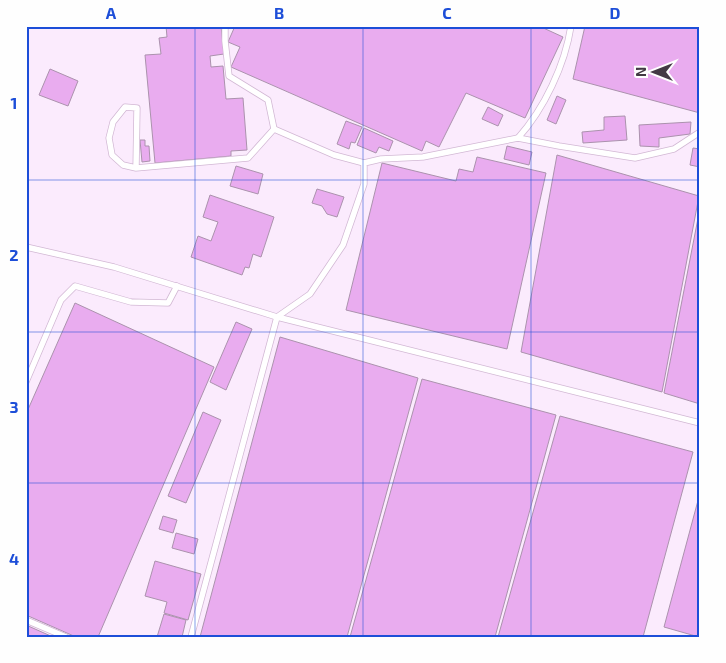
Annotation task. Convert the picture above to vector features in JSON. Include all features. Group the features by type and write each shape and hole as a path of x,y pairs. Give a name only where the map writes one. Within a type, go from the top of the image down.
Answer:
{"lane":[{"path":"225,26 229,76 268,100 274,129"},
{"path":"518,138 530,124 550,92 569,40 571,26"},
{"path":"136,168 137,108 125,107 113,122 109,138 112,155 123,165 136,168 248,158 274,129"},
{"path":"274,129 334,155 364,163 381,159 423,156 518,138 635,158 674,149 700,132"},
{"path":"191,637 277,317 310,294 342,245 364,184 364,163"},
{"path":"26,247 114,267 277,317 700,423"},
{"path":"26,382 62,300 75,286 131,302 168,303 176,286"},
{"path":"26,620 66,637"}],"building":[{"path":"166,26 221,26 224,54 210,56 211,67 223,66 226,99 243,98 247,150 231,151 231,156 155,163 145,55 161,54 159,38 167,37"},
{"path":"235,26 539,26 563,37 525,118 466,93 439,147 426,141 422,151 231,67 240,47 228,42"},
{"path":"585,26 700,26 700,113 573,79"},
{"path":"50,69 78,81 68,106 39,95"},
{"path":"557,96 566,100 556,124 547,120"},
{"path":"488,107 503,115 498,126 482,119"},
{"path":"625,116 627,140 583,143 582,132 604,130 604,117"},
{"path":"346,121 362,127 355,143 351,142 349,149 337,144"},
{"path":"691,122 690,134 659,138 659,147 640,146 639,125"},
{"path":"364,128 393,141 389,151 379,147 376,153 357,145"},
{"path":"140,140 145,140 145,146 149,146 150,161 142,162"},
{"path":"507,146 532,152 529,165 504,159"},
{"path":"693,148 700,149 700,167 690,165"},
{"path":"557,155 699,196 662,392 521,352"},
{"path":"477,157 546,173 507,349 346,310 382,163 456,181 459,169 473,172"},
{"path":"236,166 263,174 258,194 230,186"},
{"path":"317,189 344,197 337,217 327,214 322,206 312,203"},
{"path":"210,195 274,217 261,257 253,254 249,268 245,267 242,275 191,257 198,236 211,241 218,222 203,217"},
{"path":"700,208 700,404 664,393"},
{"path":"75,303 214,367 98,637 76,637 26,615 26,414"},
{"path":"236,322 252,329 226,390 210,382"},
{"path":"280,337 418,378 347,637 200,637"},
{"path":"422,379 556,415 495,637 350,637"},
{"path":"203,412 221,420 186,503 168,496"},
{"path":"560,416 693,452 643,637 498,637"},
{"path":"700,493 700,637 699,637 664,627"},
{"path":"163,516 177,520 173,533 159,529"},
{"path":"176,533 198,539 194,554 172,548"},
{"path":"155,561 201,574 188,620 164,613 167,602 145,596"},
{"path":"164,614 186,620 182,637 157,637"},
{"path":"26,625 53,637 26,637"}]}
